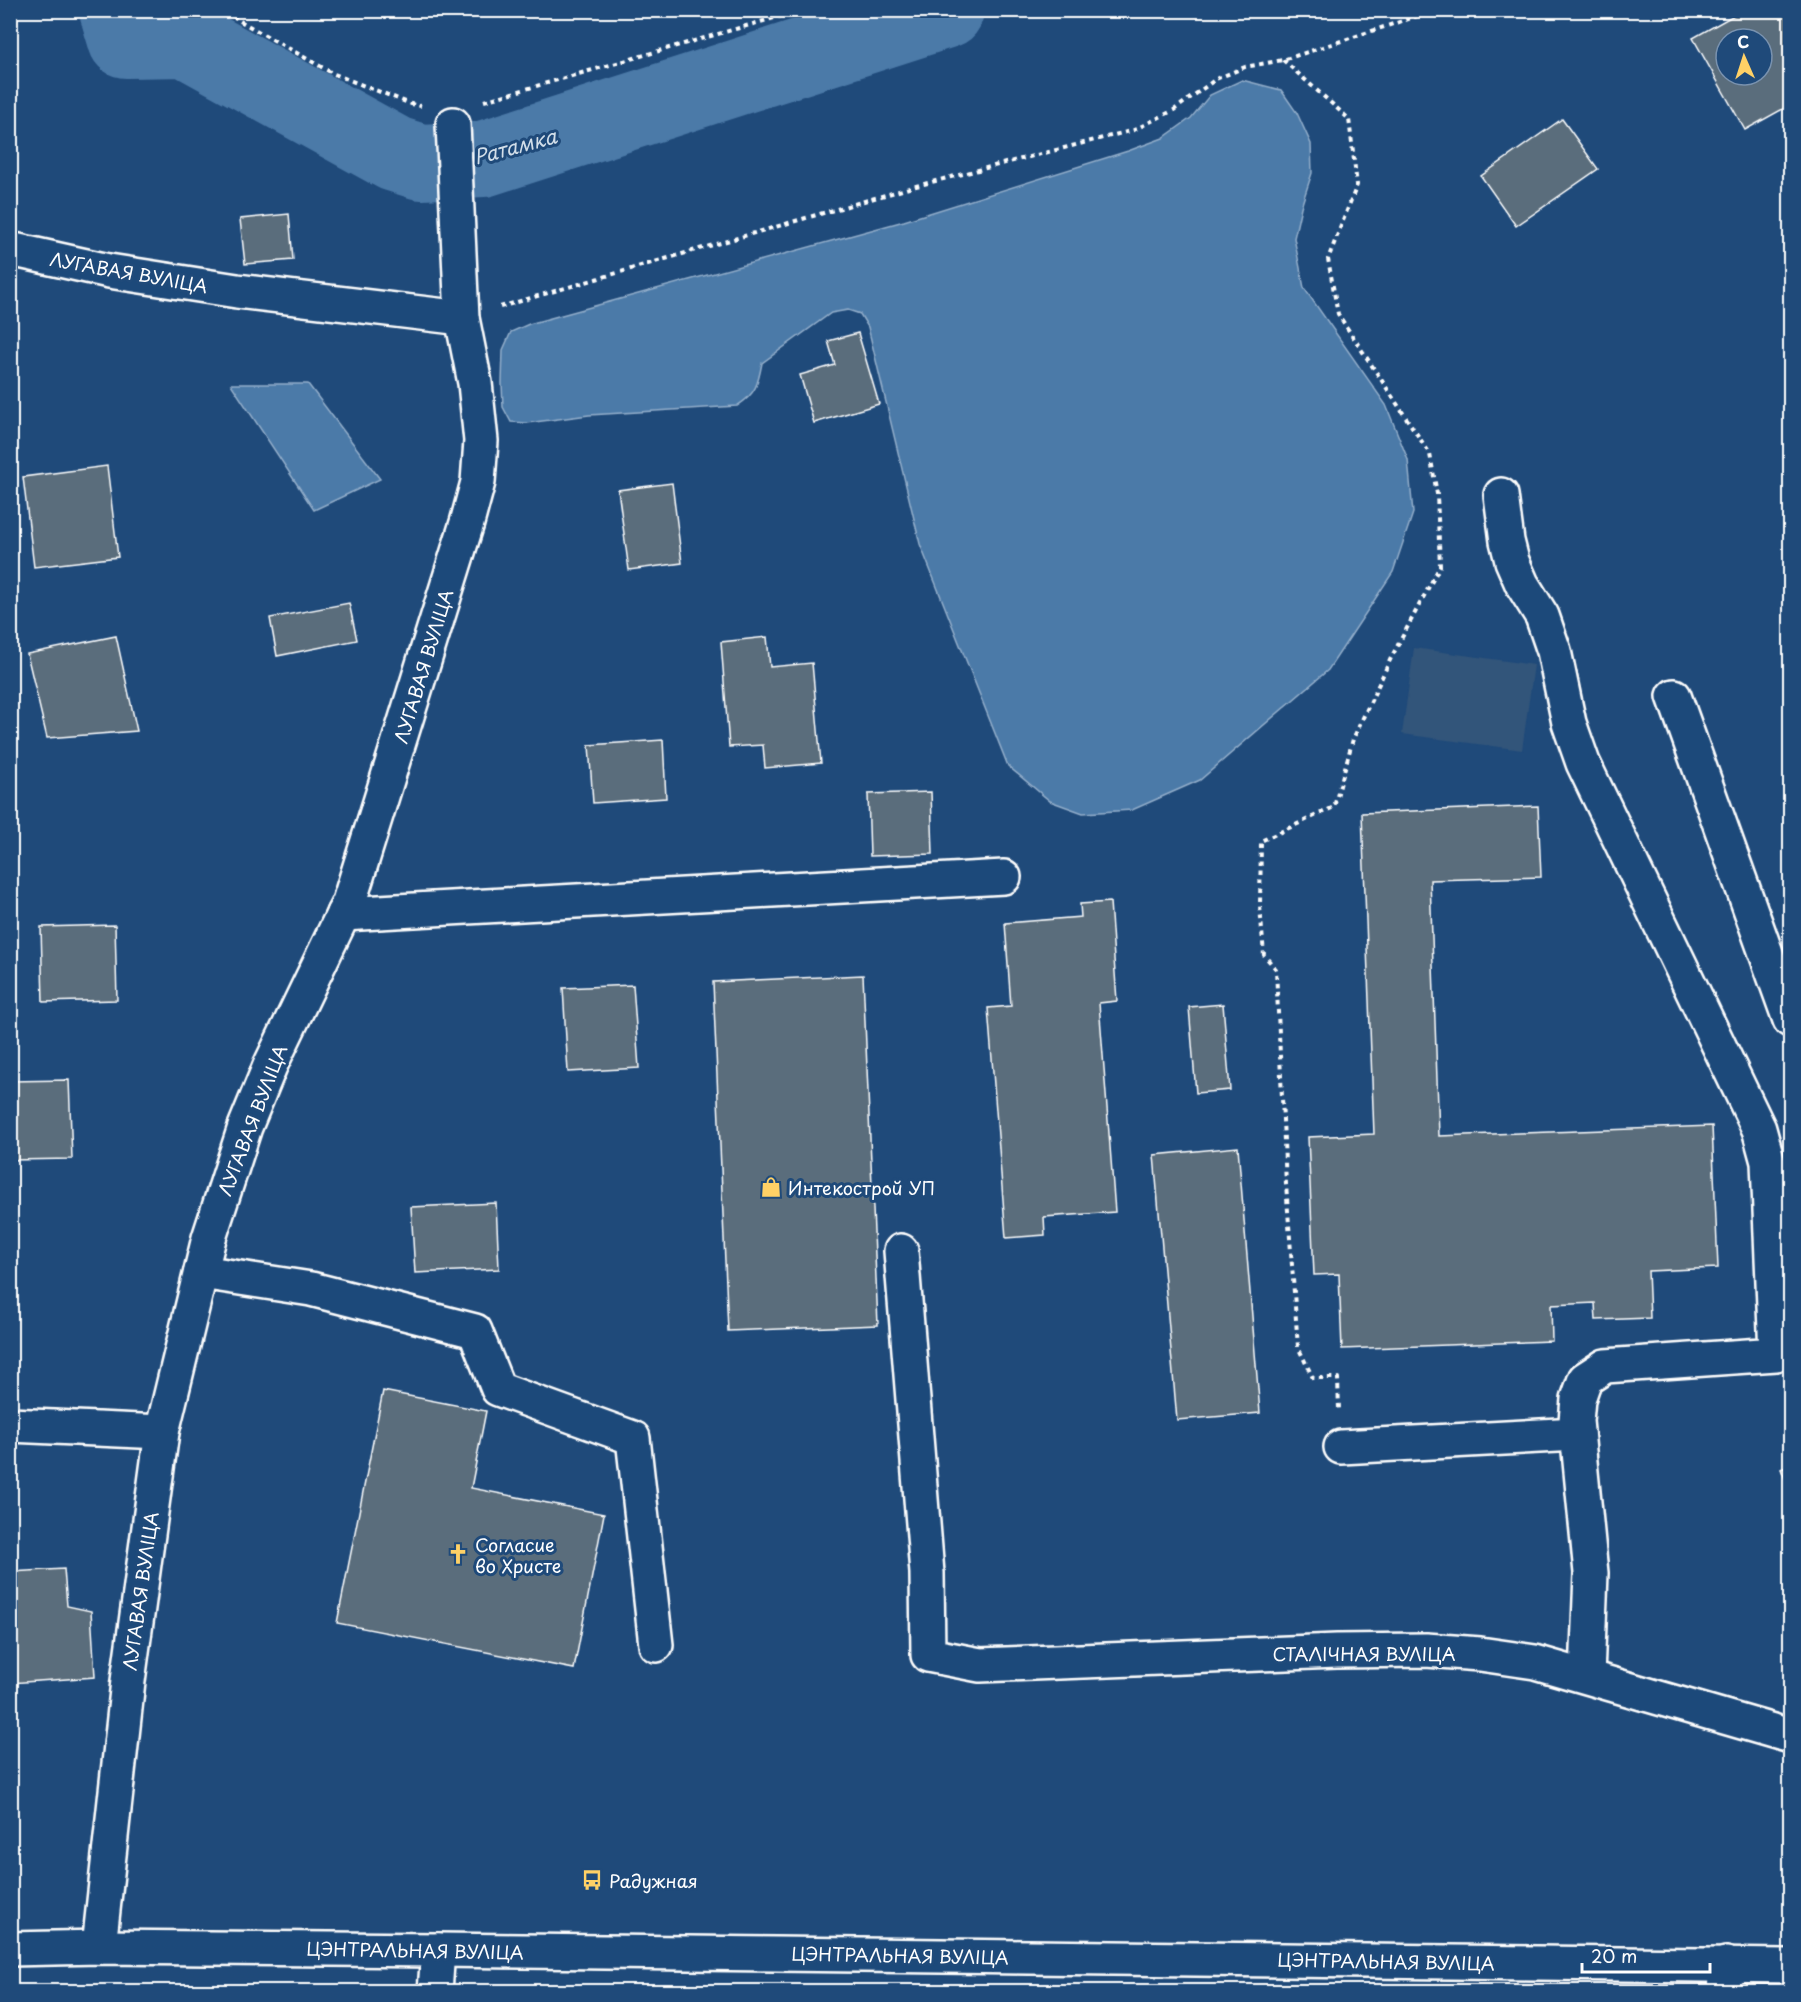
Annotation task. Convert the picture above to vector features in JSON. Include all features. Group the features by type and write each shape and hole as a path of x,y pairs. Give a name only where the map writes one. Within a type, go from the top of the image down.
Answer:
{"street":[{"name":"ЛУГАВАЯ ВУЛІЦА","path":"99,1947 128,1681 162,1432 209,1238 245,1127 270,1066 352,891 464,534 478,482 482,441 475,382 462,318 452,112"},
{"name":"ЛУГАВАЯ ВУЛІЦА","path":"10,249 109,271 237,291 462,318"},
{"path":"1501,495 1512,561 1522,584 1542,616 1551,642 1569,723 1582,763 1759,1129 1768,1162 1781,1275 1776,1354 1605,1366 1585,1379 1578,1399 1577,1434 1591,1573 1587,1676"},
{"path":"1674,696 1791,1020"},
{"path":"343,914 1004,877"},
{"name":"СТАЛІЧНАЯ ВУЛІЦА","path":"901,1251 927,1573 928,1655 980,1665 1337,1651 1426,1650 1480,1654 1535,1662 1791,1736"},
{"path":"201,1272 311,1289 475,1331 498,1389 633,1438 656,1645"},
{"path":"10,1425 162,1432"},
{"path":"1341,1447 1577,1434"},
{"name":"ЦЭНТРАЛЬНАЯ ВУЛІЦА","path":"10,1949 99,1947 438,1950 1725,1978 1791,1966"},
{"path":"435,1992 438,1950"}],"path":[{"path":"226,10 240,21 334,74 411,104 452,112 802,10"},
{"path":"462,318 916,186 1134,130 1174,110 1216,80 1245,67 1283,60 1436,10"},
{"path":"1283,60 1349,119 1357,185 1328,259 1338,314 1430,454 1437,494 1440,566 1391,658 1353,739 1334,807 1261,841 1260,906 1264,955 1276,969 1286,1184 1298,1347 1313,1378 1338,1378 1341,1447"}],"shaded area":[{"path":"1242,80 1281,90 1297,113 1311,144 1312,173 1294,238 1304,288 1386,405 1408,460 1413,513 1393,572 1328,670 1200,780 1132,810 1083,813 1050,801 1008,766 920,544 868,327 860,314 848,310 831,313 762,363 755,388 737,406 589,415 527,423 511,422 503,407 503,350 511,332 529,324 904,221 1128,151 1163,138 1191,118 1210,95"},
{"path":"231,384 308,384 380,479 314,510"},
{"path":"1414,648 1534,665 1522,750 1402,734"}],"building":[{"path":"1743,10 1790,10 1790,105 1745,130 1721,87 1774,87 1774,27 1714,27 1714,75 1693,38"},
{"path":"1562,119 1598,169 1516,226 1481,176"},
{"path":"289,214 293,260 245,264 240,219"},
{"path":"858,333 879,404 814,423 800,375 835,365 828,341"},
{"path":"107,466 118,557 34,567 23,477"},
{"path":"672,483 682,563 629,570 618,490"},
{"path":"349,603 357,640 277,656 270,618"},
{"path":"116,636 137,731 47,738 27,654"},
{"path":"767,637 770,667 812,663 821,763 765,768 763,745 729,747 721,642"},
{"path":"663,740 666,798 593,803 589,745"},
{"path":"931,792 933,854 870,856 868,794"},
{"path":"1790,800 1790,815 1785,802"},
{"path":"1538,806 1541,877 1430,880 1439,1136 1712,1126 1718,1268 1648,1271 1650,1318 1596,1320 1595,1303 1551,1305 1552,1341 1342,1349 1339,1274 1314,1275 1308,1137 1374,1134 1362,813"},
{"path":"1110,902 1117,1001 1099,1003 1115,1212 1044,1217 1045,1235 1006,1238 988,1008 1011,1006 1005,923 1081,917 1080,904"},
{"path":"115,925 117,1000 43,1002 41,927"},
{"path":"863,975 878,1325 728,1331 713,982"},
{"path":"633,985 639,1068 568,1072 563,988"},
{"path":"1223,1004 1230,1090 1196,1093 1189,1007"},
{"path":"69,1080 72,1159 10,1160 10,1081"},
{"path":"1238,1147 1260,1413 1177,1420 1154,1155"},
{"path":"496,1203 499,1269 415,1273 411,1207"},
{"name":"Согласие во Христе","path":"383,1391 486,1411 471,1488 604,1514 574,1669 337,1623"},
{"path":"1790,1465 1790,1491 1781,1469"},
{"path":"64,1569 67,1606 91,1611 95,1677 10,1683 10,1572"}],"waterway":[{"name":"Ратамка","path":"117,10 126,40 186,39 395,154 421,162 483,159 946,10"}],"place":[{"name":"Интекострой УП","path":"771,1187"},
{"name":"Согласие во Христе","path":"458,1554"},
{"name":"Радужная","path":"592,1880"}]}
